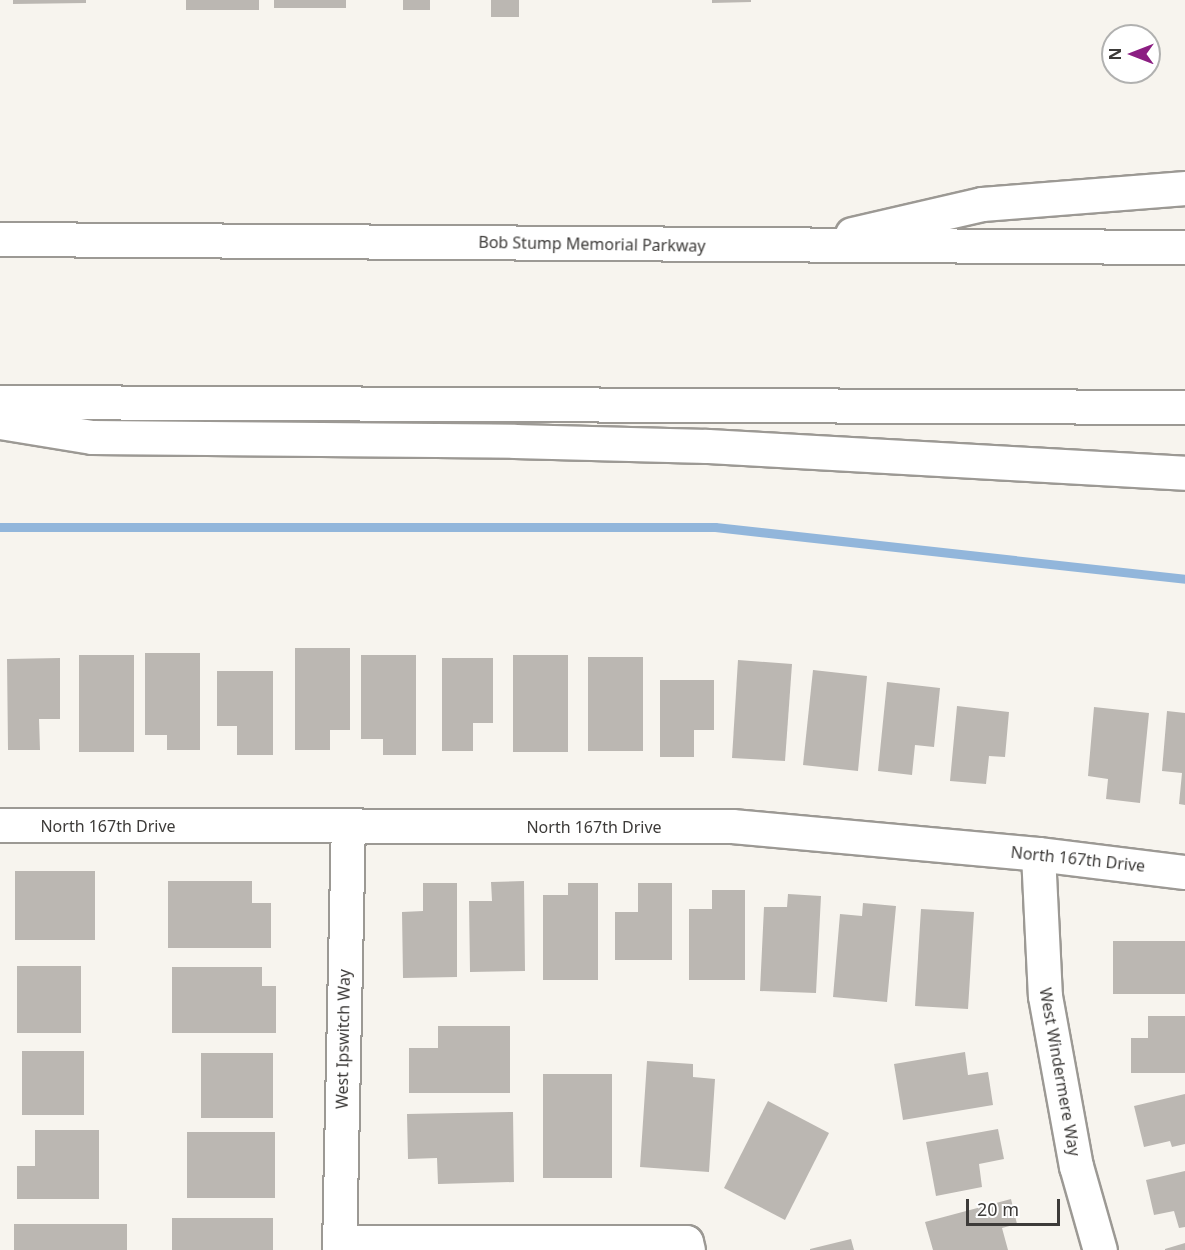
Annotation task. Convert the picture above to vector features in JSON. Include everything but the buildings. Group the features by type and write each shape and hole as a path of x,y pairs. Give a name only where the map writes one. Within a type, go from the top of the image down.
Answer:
{"main road":[{"path":"797,246 982,204 1185,189"},
{"name":"Bob Stump Memorial Parkway","path":"0,239 1185,247"},
{"path":"0,402 1185,408"},
{"path":"0,422 92,437 514,441 707,446 1185,473"},
{"name":"North 167th Drive","path":"0,825 348,828 732,826 1038,854 1185,872"},
{"name":"West Ipswitch Way","path":"339,1246 348,828"},
{"name":"West Windermere Way","path":"1038,854 1045,996 1076,1166 1100,1250"},
{"path":"339,1246 687,1246"}],"waterway":[{"path":"0,527 715,527 1185,579"}]}
